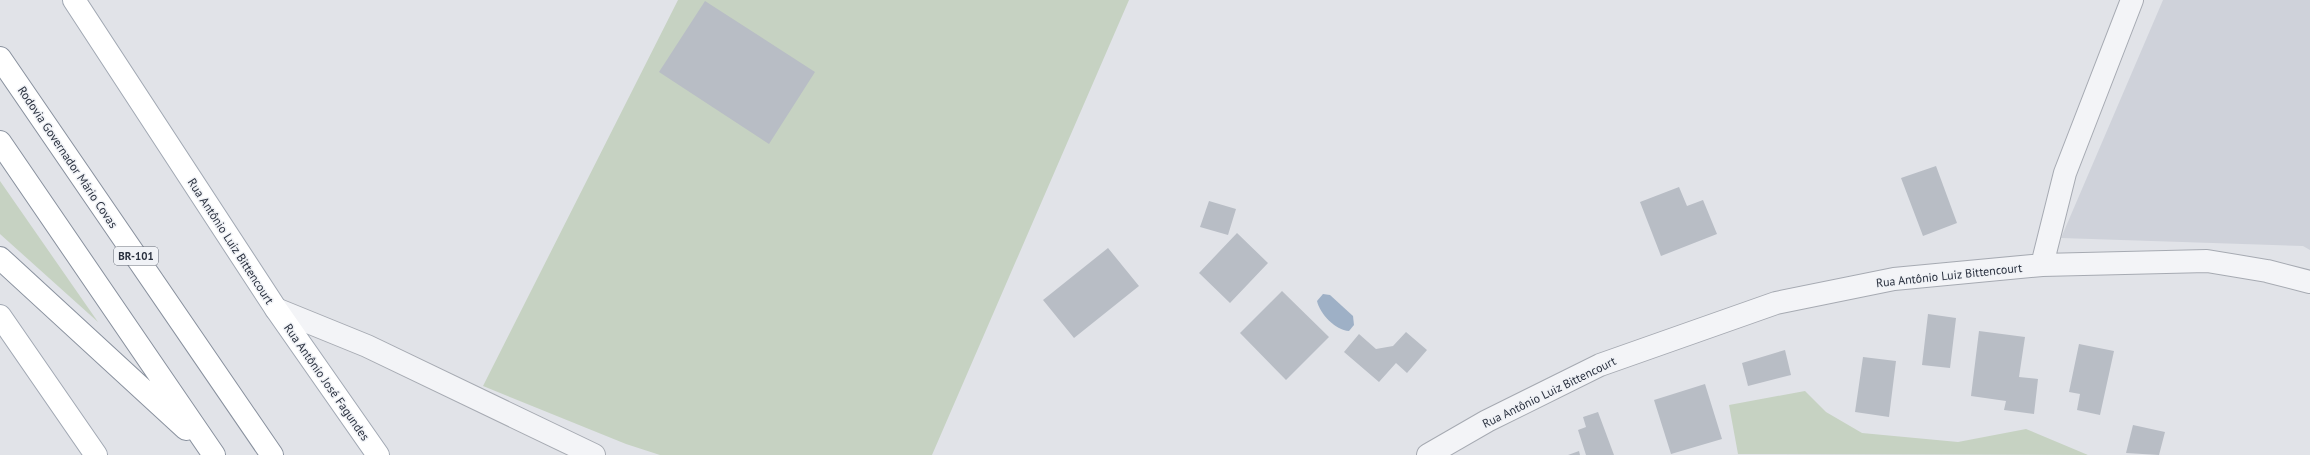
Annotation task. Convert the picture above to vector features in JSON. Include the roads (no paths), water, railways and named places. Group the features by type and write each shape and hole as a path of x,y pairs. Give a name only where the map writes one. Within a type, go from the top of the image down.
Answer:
{"main road":[{"name":"Rua Antônio Luiz Bittencourt","path":"74,0 276,309"},
{"name":"Rodovia Governador Mário Covas","path":"0,58 272,455"},
{"path":"0,142 214,455"},
{"path":"0,258 214,455"},
{"name":"Rua Antônio José Fagundes","path":"276,309 378,455"},
{"path":"0,316 96,455"}],"street":[{"path":"2042,264 2065,173 2132,0"},
{"name":"Rua Antônio Luiz Bittencourt","path":"1439,453 1487,421 1600,365 1776,303 1894,279 2042,264 2207,261 2267,271 2310,282"},
{"name":"Rua Antônio Luiz Bittencourt","path":"276,309 367,346 594,455"}],"water":[{"path":"1323,294 1330,295 1353,316 1354,325 1349,331 1339,328 1321,311 1317,301"}]}
